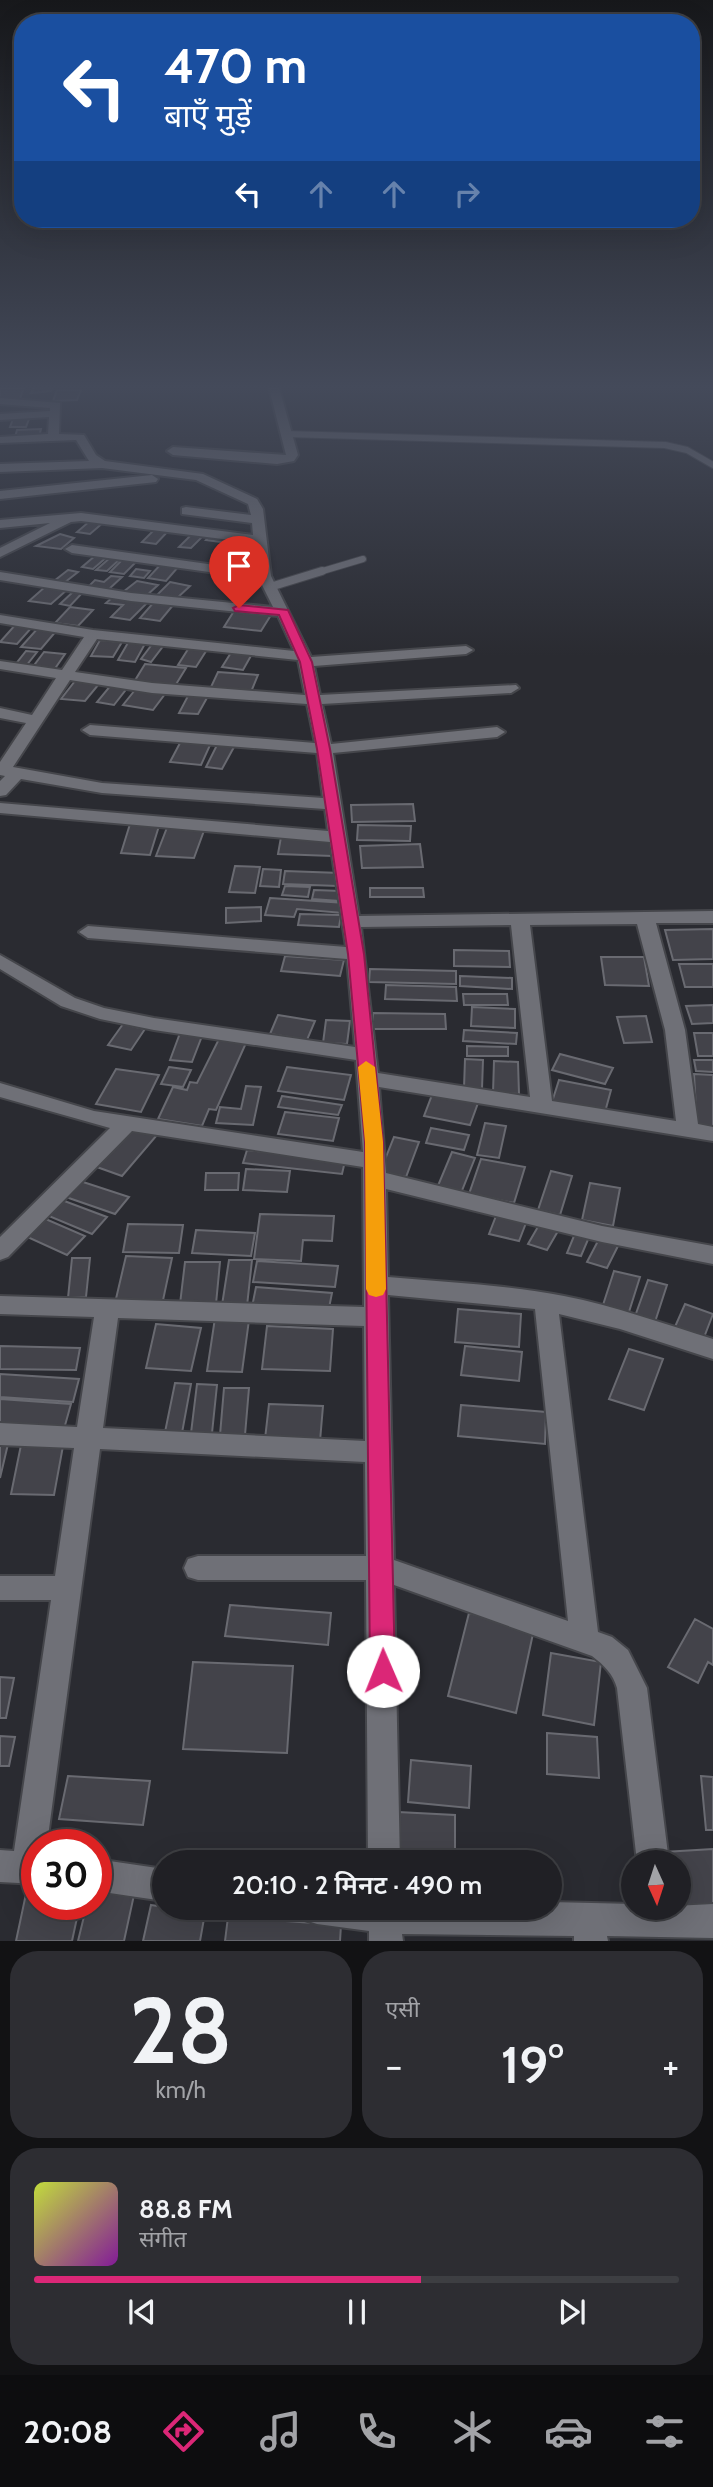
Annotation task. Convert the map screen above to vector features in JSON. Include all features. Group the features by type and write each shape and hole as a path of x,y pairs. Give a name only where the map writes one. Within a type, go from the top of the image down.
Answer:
{"street":[{"path":"183,475 215,483 246,496 253,502 267,581 305,659 324,749 356,954 374,1169 384,1850"},
{"path":"0,495 186,475"},
{"path":"186,511 259,530"},
{"path":"0,524 71,517 259,530"},
{"path":"0,553 71,517"},
{"path":"72,549 267,581"},
{"path":"0,576 131,597 284,612"},
{"path":"0,619 93,634 305,659 466,650"},
{"path":"0,791 7,771 36,720 93,634"},
{"path":"0,665 163,689 313,700 511,688"},
{"path":"0,713 36,720"},
{"path":"90,730 324,749 498,732"},
{"path":"7,771 102,788 332,804"},
{"path":"0,808 337,837"},
{"path":"351,922 713,917"},
{"path":"645,918 675,1030 688,1129"},
{"path":"520,919 542,1106"},
{"path":"88,932 356,954"},
{"path":"0,961 68,1002 100,1013 154,1024 365,1055"},
{"path":"368,1078 713,1134"},
{"path":"0,1090 93,1118 374,1169 602,1234 713,1255"},
{"path":"0,1251 128,1123"},
{"path":"376,1285 508,1296 591,1311 713,1349"},
{"path":"546,1303 585,1640"},
{"path":"0,1305 376,1317"},
{"path":"28,1829 68,1588 107,1308"},
{"path":"0,1434 379,1452"},
{"path":"198,1568 381,1568 602,1646 618,1657 629,1679 651,1850"},
{"path":"0,1588 68,1588"},
{"path":"112,1877 152,1883"},
{"path":"691,1918 713,1921"},
{"path":"385,1922 590,1930 633,1920"}],"lane":[{"path":"267,581 363,559"}],"building":[{"path":"91,520 104,522 90,534 77,532"},
{"path":"155,529 169,530 156,544 142,542"},
{"path":"193,533 204,535 191,548 179,547"},
{"path":"60,534 74,538 61,549 36,546"},
{"path":"211,535 240,539 235,544 206,540"},
{"path":"96,555 108,556 93,569 82,567"},
{"path":"111,557 121,558 107,571 96,570"},
{"path":"123,559 137,561 124,574 110,572"},
{"path":"161,564 179,566 166,581 148,578"},
{"path":"136,569 150,571 144,578 130,576"},
{"path":"68,570 78,572 64,583 54,581"},
{"path":"111,576 122,577 108,590 88,587 95,580 104,582"},
{"path":"137,581 158,585 145,597 123,592"},
{"path":"170,582 190,586 175,600 155,597"},
{"path":"46,586 68,589 51,604 29,601"},
{"path":"75,590 84,591 70,606 60,604"},
{"path":"113,597 148,602 130,620 111,617 123,605 106,603"},
{"path":"154,602 174,604 160,621 140,618"},
{"path":"70,607 93,610 78,626 55,623"},
{"path":"234,611 271,615 261,631 224,627"},
{"path":"16,624 33,626 17,644 0,642"},
{"path":"38,628 57,630 41,649 21,647"},
{"path":"100,640 122,642 113,657 91,656"},
{"path":"129,641 146,642 135,662 118,660"},
{"path":"153,643 164,645 151,662 141,659"},
{"path":"190,646 208,648 196,667 178,665"},
{"path":"26,651 37,652 26,666 15,665"},
{"path":"232,651 252,654 243,670 222,667"},
{"path":"44,652 65,654 54,670 32,668"},
{"path":"145,664 186,668 175,686 134,682"},
{"path":"218,672 258,675 251,692 210,689"},
{"path":"75,681 99,684 85,701 61,699"},
{"path":"111,685 128,687 114,705 97,702"},
{"path":"135,690 165,694 153,710 123,705"},
{"path":"189,694 208,696 198,714 179,713"},
{"path":"181,741 211,743 201,765 170,762"},
{"path":"217,745 234,747 222,769 206,767"},
{"path":"413,804 415,821 352,822 351,805"},
{"path":"130,824 159,826 150,855 121,853"},
{"path":"168,825 205,828 194,858 156,856"},
{"path":"358,825 411,826 410,841 357,840"},
{"path":"281,837 334,839 332,856 278,854"},
{"path":"420,844 423,867 362,868 360,846"},
{"path":"235,866 260,867 255,893 229,892"},
{"path":"263,869 281,870 279,887 260,886"},
{"path":"285,871 340,873 338,886 283,884"},
{"path":"285,886 310,887 308,897 282,895"},
{"path":"370,888 423,888 424,897 370,897"},
{"path":"314,890 341,891 340,901 312,899"},
{"path":"270,898 346,903 343,913 297,909 294,917 265,915"},
{"path":"261,907 261,921 226,923 226,908"},
{"path":"300,914 341,915 339,927 298,925"},
{"path":"713,929 713,959 673,960 665,930"},
{"path":"454,950 509,951 510,967 454,966"},
{"path":"285,956 344,960 340,976 281,971"},
{"path":"601,957 644,957 649,986 605,985"},
{"path":"679,964 713,964 713,987 685,987"},
{"path":"370,969 456,971 456,984 369,982"},
{"path":"460,976 512,978 512,989 460,986"},
{"path":"386,985 456,987 457,1001 385,999"},
{"path":"463,994 507,994 508,1005 464,1005"},
{"path":"713,1005 713,1023 692,1024 686,1006"},
{"path":"472,1007 515,1009 515,1028 471,1026"},
{"path":"373,1013 445,1014 446,1029 373,1029"},
{"path":"278,1015 315,1021 307,1040 270,1034"},
{"path":"646,1016 652,1042 624,1043 617,1017"},
{"path":"326,1020 350,1021 347,1044 323,1043"},
{"path":"123,1024 145,1029 131,1050 108,1045"},
{"path":"464,1030 517,1033 516,1044 463,1041"},
{"path":"180,1033 202,1036 192,1062 170,1060"},
{"path":"694,1033 713,1033 713,1056 698,1056"},
{"path":"219,1039 246,1043 216,1110 209,1109 202,1126 158,1119 173,1087 187,1090 190,1082 197,1083"},
{"path":"467,1046 508,1047 508,1056 467,1056"},
{"path":"560,1054 613,1068 605,1084 552,1070"},
{"path":"465,1059 483,1060 482,1089 464,1088"},
{"path":"694,1060 713,1060 713,1072 696,1071"},
{"path":"494,1061 518,1062 519,1094 493,1093"},
{"path":"169,1067 191,1070 183,1087 161,1084"},
{"path":"287,1067 351,1075 344,1100 278,1091"},
{"path":"116,1069 159,1075 141,1112 96,1104"},
{"path":"694,1074 713,1075 713,1128 697,1127"},
{"path":"559,1080 611,1090 605,1112 552,1102"},
{"path":"246,1086 261,1087 253,1125 216,1123 220,1107 241,1109"},
{"path":"432,1095 478,1103 470,1125 424,1116"},
{"path":"282,1096 342,1105 338,1115 278,1107"},
{"path":"285,1112 339,1118 333,1141 278,1134"},
{"path":"485,1123 506,1126 499,1158 477,1155"},
{"path":"130,1126 157,1135 122,1176 94,1166"},
{"path":"431,1128 469,1135 464,1150 426,1143"},
{"path":"394,1137 419,1142 406,1177 380,1172"},
{"path":"247,1150 345,1161 342,1174 243,1163"},
{"path":"452,1152 475,1158 461,1193 437,1188"},
{"path":"481,1159 525,1167 514,1203 469,1194"},
{"path":"246,1169 290,1171 287,1192 243,1190"},
{"path":"551,1171 572,1176 560,1215 538,1210"},
{"path":"206,1173 239,1173 238,1190 205,1190"},
{"path":"77,1180 129,1197 115,1214 63,1196"},
{"path":"590,1183 620,1188 613,1226 582,1220"},
{"path":"59,1199 107,1217 92,1234 44,1214"},
{"path":"260,1214 334,1216 332,1241 303,1240 301,1261 254,1259"},
{"path":"496,1216 526,1223 519,1241 489,1234"},
{"path":"41,1217 85,1236 67,1255 23,1235"},
{"path":"128,1224 183,1225 179,1253 123,1252"},
{"path":"539,1225 558,1231 547,1250 528,1244"},
{"path":"196,1230 255,1233 251,1256 192,1253"},
{"path":"576,1231 590,1235 581,1256 567,1253"},
{"path":"599,1239 618,1246 607,1268 587,1262"},
{"path":"126,1256 172,1258 162,1305 115,1303"},
{"path":"72,1258 90,1258 86,1297 68,1298"},
{"path":"229,1260 252,1260 247,1306 222,1305"},
{"path":"257,1261 338,1266 335,1287 253,1282"},
{"path":"185,1262 220,1262 216,1304 180,1304"},
{"path":"614,1271 640,1277 628,1315 602,1308"},
{"path":"648,1280 667,1285 654,1325 634,1319"},
{"path":"256,1287 332,1293 328,1313 252,1307"},
{"path":"685,1304 713,1314 703,1340 674,1329"},
{"path":"458,1309 521,1314 519,1347 455,1342"},
{"path":"215,1318 249,1320 242,1372 207,1371"},
{"path":"156,1324 201,1328 191,1371 146,1368"},
{"path":"267,1326 333,1329 330,1371 262,1369"},
{"path":"0,1346 80,1348 76,1370 0,1369"},
{"path":"465,1346 522,1352 519,1381 461,1375"},
{"path":"629,1349 663,1359 644,1410 609,1399"},
{"path":"0,1374 79,1379 73,1402 0,1397"},
{"path":"175,1383 191,1384 182,1433 165,1432"},
{"path":"197,1384 217,1385 212,1433 191,1433"},
{"path":"224,1388 249,1388 245,1435 220,1435"},
{"path":"0,1399 71,1404 64,1429 0,1424"},
{"path":"269,1404 323,1406 320,1441 265,1439"},
{"path":"461,1405 546,1412 545,1444 458,1436"},
{"path":"0,1443 8,1444 0,1478"},
{"path":"21,1445 63,1446 54,1495 11,1494"},
{"path":"230,1605 331,1613 328,1645 225,1636"},
{"path":"469,1613 534,1629 516,1713 448,1696"},
{"path":"695,1619 713,1629 713,1665 708,1662 698,1683 668,1667"},
{"path":"551,1653 601,1662 594,1725 543,1715"},
{"path":"193,1662 293,1666 287,1753 183,1749"},
{"path":"0,1677 14,1678 6,1718 0,1718"},
{"path":"547,1733 597,1737 599,1778 547,1774"},
{"path":"0,1736 15,1737 9,1766 0,1766"},
{"path":"411,1760 471,1766 469,1808 408,1802"},
{"path":"68,1776 150,1781 143,1825 59,1819"},
{"path":"701,1776 713,1777 713,1830 706,1830"},
{"path":"398,1812 455,1815 455,1850 396,1850"},
{"path":"713,1849 713,1906 691,1907 691,1850"},
{"path":"112,1893 134,1895 124,1941 78,1941 83,1920 112,1920"},
{"path":"151,1905 152,1920 204,1920 200,1941 143,1941"},
{"path":"21,1917 21,1920 77,1920 72,1941 16,1941"},
{"path":"228,1920 341,1925 340,1941 225,1941"}],"slow traffic":[{"path":"366,1067 374,1142 376,1289"}],"route":[{"path":"239,608 284,612 306,662 324,749 356,954 374,1142 383,1671"}]}
